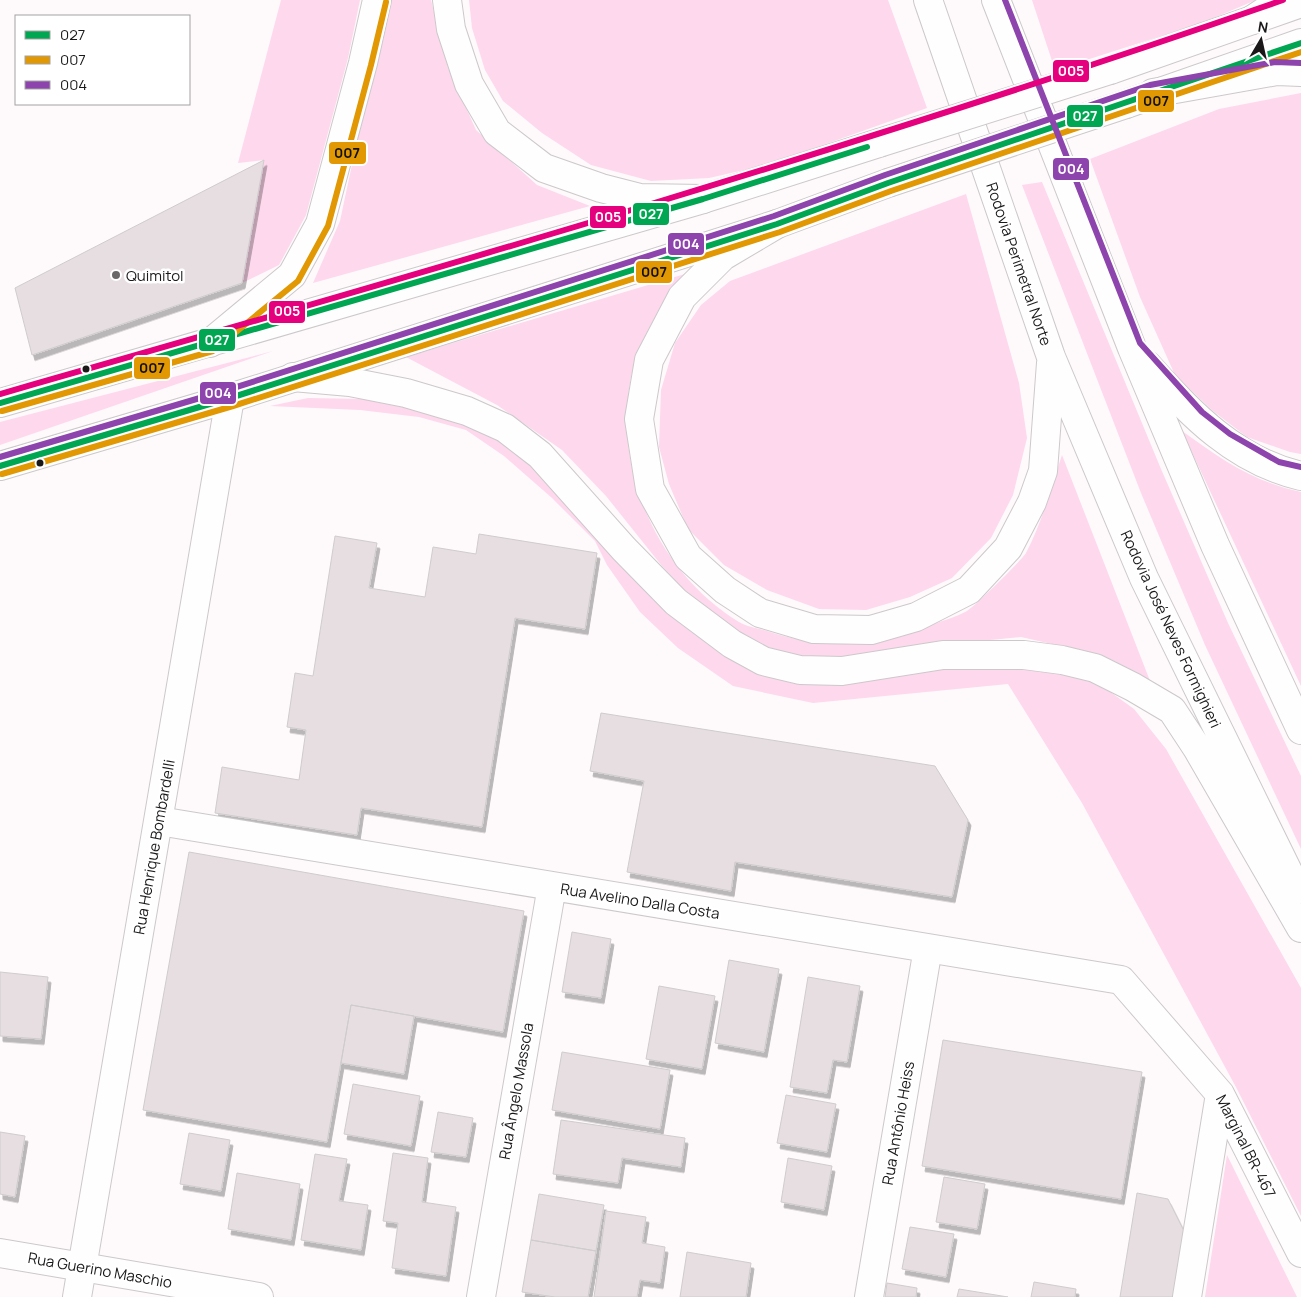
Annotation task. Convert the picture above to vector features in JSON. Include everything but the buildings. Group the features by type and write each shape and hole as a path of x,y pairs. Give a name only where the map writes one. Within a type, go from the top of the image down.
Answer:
{"main road":[{"path":"210,343 292,275 320,224 363,63 377,0"},
{"path":"447,0 451,29 469,84 497,132 544,168 601,188 640,198 703,199"},
{"name":"Rodovia Perimetral Norte","path":"928,0 1051,357"},
{"path":"996,0 1132,348 1215,545 1301,730"},
{"path":"1252,20 1282,0"},
{"path":"0,403 703,199 1110,70 1301,3"},
{"path":"0,466 230,398 777,224 888,183 1126,104 1153,93 1301,43"},
{"path":"1153,93 1277,72 1301,72"},
{"path":"777,224 723,256 682,297 649,360 639,419 650,489 688,557 725,590 760,612 814,629 871,630 916,617 969,590 1008,548 1032,502 1042,471 1051,357"},
{"path":"1132,348 1196,418 1225,441 1276,470 1301,476"},
{"name":"Rodovia José Neves Formighieri","path":"1051,357 1144,578 1301,898"},
{"path":"293,377 350,382 406,393 467,411 504,428 540,455 624,549 676,602 732,644 763,662 800,670 842,671 943,655 1024,655 1095,668 1133,687 1172,710 1197,748 1301,928"},
{"name":"Rua Henrique Bombardelli","path":"78,1297 230,398"},
{"name":"Rua Avelino Dalla Costa","path":"159,821 1121,980"},
{"name":"Rua Ângelo Massola","path":"481,1297 552,886"},
{"name":"Rua Antônio Heiss","path":"869,1297 928,948"},
{"name":"Marginal BR-467","path":"1121,980 1220,1094 1301,1253"},
{"path":"1187,1297 1220,1094"},
{"name":"Rua Guerino Maschio","path":"0,1253 259,1297"}],"shaded area":[{"path":"281,0 360,0 348,58 306,215 279,265 242,283 264,160 238,163"},
{"path":"387,0 431,0 448,68 476,130 537,185 590,206 313,283 340,221"},
{"path":"469,0 888,0 927,108 770,164 709,178 651,181 591,165 542,133 503,101 485,70 472,28"},
{"path":"1032,0 1256,0 1202,23 1055,70"},
{"path":"1301,93 1301,454 1247,437 1213,411 1175,375 1140,297 1090,159 1219,109"},
{"path":"1042,182 1161,469 1228,623 1301,776 1301,849 1205,645 1141,493 1022,185"},
{"path":"966,194 1019,383 1027,438 1013,495 991,538 952,578 910,597 866,610 819,609 767,590 724,565 688,529 669,484 659,447 661,390 675,343 701,305 730,281"},
{"path":"685,274 658,312 644,339 633,368 627,417 629,452 637,486 649,519 666,549 686,577 711,602 745,625 788,637 829,643 870,642 891,638 959,615 980,600 1026,553 1042,517 1062,455 1152,686 1101,655 1021,637 970,642 866,661 784,655 736,636 694,601 662,566 606,496 562,450 497,405 406,357"},
{"path":"273,351 0,445 0,422"},
{"path":"308,398 364,399 426,407 514,446 755,667 1000,663 1069,672 1102,686 1134,709 1166,749 1301,988 1301,1216 1237,1089 1082,803 1008,684 813,703 733,686 678,648 640,612 607,565 595,541 552,498 504,456 466,430 419,417 360,410 270,406"},
{"path":"1182,431 1224,460 1253,476 1284,488 1301,492 1301,686"},
{"path":"1227,1155 1297,1297 1205,1297"}],"transit line":[{"name":"004","path":"1005,0 1140,343 1202,412 1230,434 1279,462 1301,467"},
{"name":"005","path":"0,394 484,254 805,157 1124,54 1283,0"},
{"name":"007","path":"2,411 213,351 298,281 328,226 386,2"},
{"name":"027","path":"0,466 230,398 777,224 888,183 1301,43"},
{"name":"007","path":"2,474 233,406 780,232 891,191 1301,52"},
{"name":"004","path":"0,457 227,390 774,216 885,175 1150,85 1275,62 1301,63"},
{"name":"027","path":"0,403 703,199 867,147"}],"place":[{"name":"Quimitol","path":"116,275"}]}
